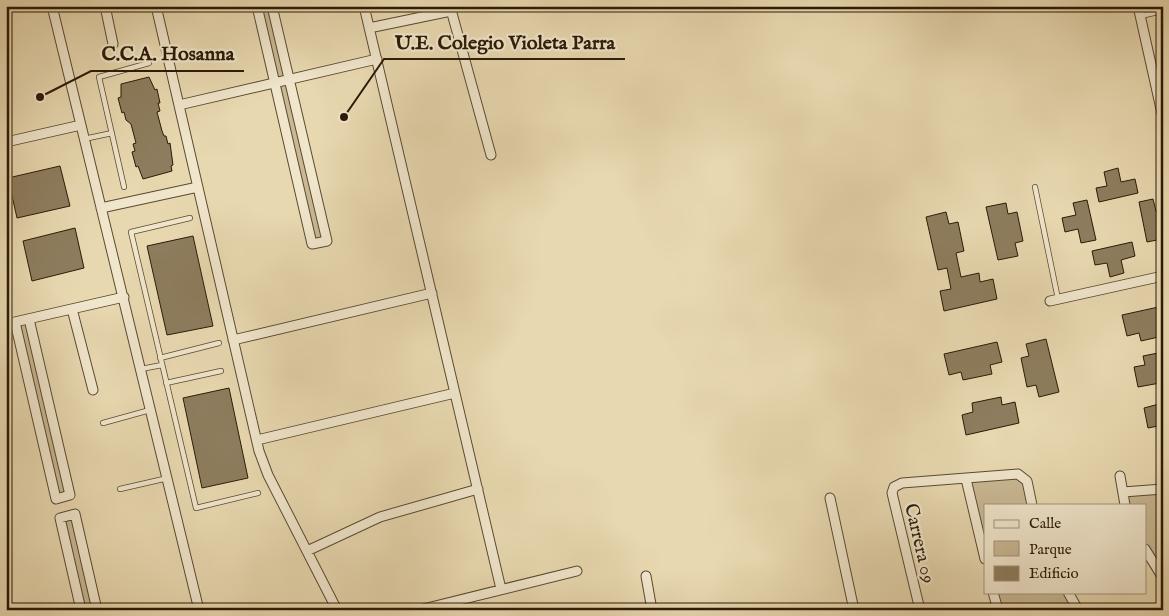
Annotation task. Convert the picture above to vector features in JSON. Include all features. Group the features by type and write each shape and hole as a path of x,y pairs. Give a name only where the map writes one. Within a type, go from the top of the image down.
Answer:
{"street":[{"path":"52,6 199,610"},
{"path":"105,6 113,44"},
{"path":"156,6 257,440 268,475 337,610"},
{"path":"257,6 312,244 327,241 272,6"},
{"path":"364,6 501,589"},
{"path":"369,28 451,8 491,155"},
{"path":"1139,11 1163,118"},
{"path":"179,104 376,59"},
{"path":"6,142 81,124"},
{"path":"101,208 198,188"},
{"path":"1054,300 1163,276"},
{"path":"233,340 432,293"},
{"path":"29,319 70,495 56,499 10,323 124,297"},
{"path":"72,309 92,390"},
{"path":"257,440 455,393"},
{"path":"984,555 966,478 1018,474 1027,481 1032,504"},
{"path":"1120,476 1125,504"},
{"name":"Carrera 09","path":"920,610 892,493 897,485 966,478"},
{"path":"307,551 380,517 478,489"},
{"path":"1123,492 1163,489"},
{"path":"830,498 854,610"},
{"path":"82,610 60,518 75,514 97,610"},
{"path":"1146,551 1163,578"},
{"path":"419,610 577,571"},
{"path":"646,576 652,610"},
{"path":"994,594 998,610"},
{"path":"1069,594 1078,610"}],"lane":[{"path":"1139,11 1163,11"},
{"path":"124,187 99,76 149,63"},
{"path":"84,139 112,133"},
{"path":"1035,188 1054,300"},
{"path":"190,218 131,232 196,508 258,493"},
{"path":"160,358 219,343"},
{"path":"141,369 162,365"},
{"path":"166,383 221,371"},
{"path":"103,423 151,410"},
{"path":"120,489 168,478"}],"green space":[{"path":"257,6 272,6 327,241 312,244"},
{"path":"29,319 70,495 56,499 15,322"},
{"path":"1021,475 1032,504 984,504 984,555 966,479"},
{"path":"1163,489 1163,578 1146,551 1146,504 1125,504 1123,492"},
{"path":"75,514 97,610 81,610 60,518"},
{"path":"994,594 1069,594 1078,610 998,610"}],"building":[{"path":"149,77 155,90 157,89 160,111 157,112 164,136 166,136 168,144 170,143 173,165 171,166 172,171 143,179 138,166 136,167 132,152 135,151 133,144 136,143 131,124 126,120 124,112 122,113 118,98 121,97 121,84"},
{"path":"60,166 70,206 17,218 8,178"},
{"path":"1118,168 1121,182 1135,179 1138,193 1099,202 1096,188 1107,186 1104,172"},
{"path":"1153,199 1156,211 1163,209 1163,224 1159,225 1162,239 1147,242 1139,202"},
{"path":"1087,200 1096,240 1081,243 1078,229 1065,232 1062,218 1076,215 1073,203"},
{"path":"1006,203 1008,214 1017,212 1023,241 1015,243 1018,256 998,260 986,207"},
{"path":"946,212 949,224 958,222 964,251 956,253 961,277 979,273 980,282 993,279 997,299 944,311 940,291 951,289 947,268 938,270 926,217"},
{"path":"75,228 84,268 32,281 23,241"},
{"path":"193,236 213,326 167,335 147,246"},
{"path":"1132,242 1135,256 1121,260 1124,273 1110,277 1107,263 1095,265 1092,251"},
{"path":"1163,306 1163,336 1141,341 1139,333 1127,336 1122,315"},
{"path":"1046,339 1059,392 1039,397 1036,385 1027,387 1021,358 1029,356 1026,344"},
{"path":"997,342 1002,362 990,365 992,374 963,380 961,372 949,375 944,354"},
{"path":"1163,352 1163,368 1158,370 1160,383 1138,387 1134,367 1145,365 1143,356"},
{"path":"229,388 248,478 202,488 183,398"},
{"path":"1001,397 1002,405 1015,402 1019,423 966,435 962,415 973,412 972,403"},
{"path":"1163,403 1163,425 1148,428 1144,408"}],"place":[{"name":"C.C.A. Hosanna","path":"40,97"},
{"name":"U.E. Colegio Violeta Parra","path":"344,117"}]}
